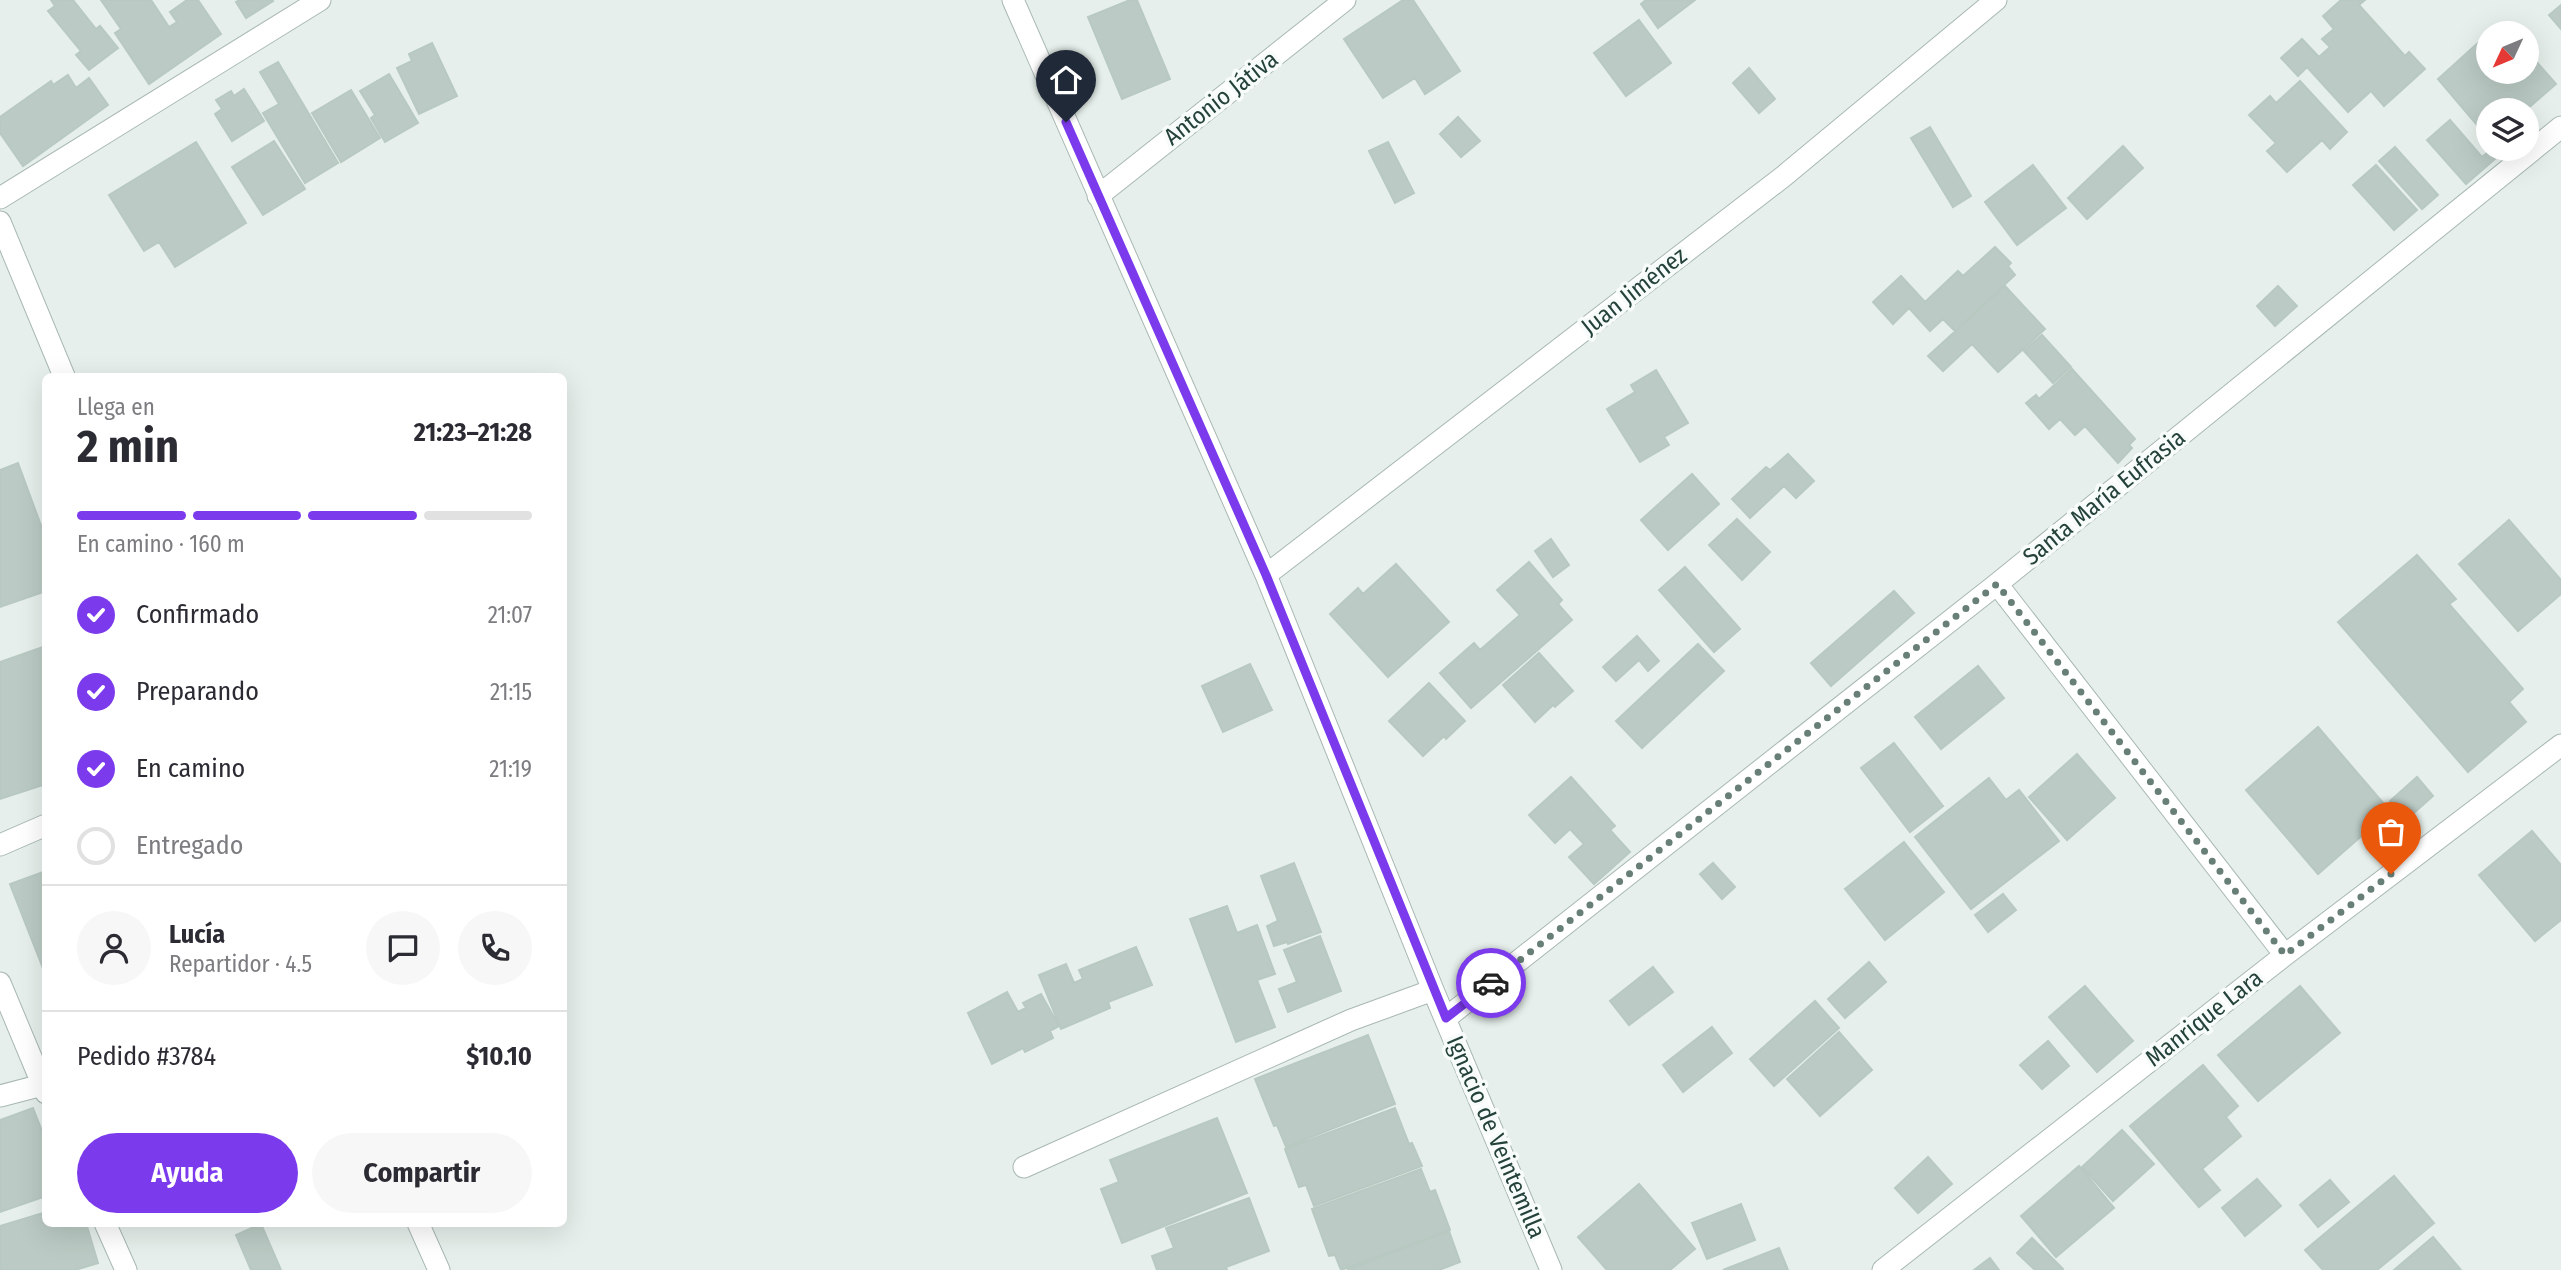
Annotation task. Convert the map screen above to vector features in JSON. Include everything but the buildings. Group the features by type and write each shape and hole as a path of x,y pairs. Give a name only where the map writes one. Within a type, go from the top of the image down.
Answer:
{"street":[{"path":"0,198 320,0"},
{"name":"Ignacio de Veintemilla","path":"1013,0 1266,575 1433,990 1551,1270"},
{"name":"Antonio Játiva","path":"1098,195 1345,0"},
{"name":"Juan Jiménez","path":"1266,575 1784,176 1996,0"},
{"name":"Santa María Eufrasia","path":"1446,1018 1997,584 2561,127"},
{"path":"0,222 63,373"},
{"path":"1997,584 2285,955"},
{"name":"Manrique Lara","path":"1883,1270 2285,955 2561,746"},
{"path":"0,845 42,827"},
{"path":"0,983 42,1083"},
{"path":"1024,1167 1351,1020 1433,990"},
{"path":"0,1096 42,1088"},
{"path":"107,1227 126,1270"},
{"path":"420,1227 439,1270"}],"way so far":[{"path":"1491,983 1997,584 2285,955 2391,874"}],"route":[{"path":"1066,122 1266,575 1446,1018 1491,983"}]}
